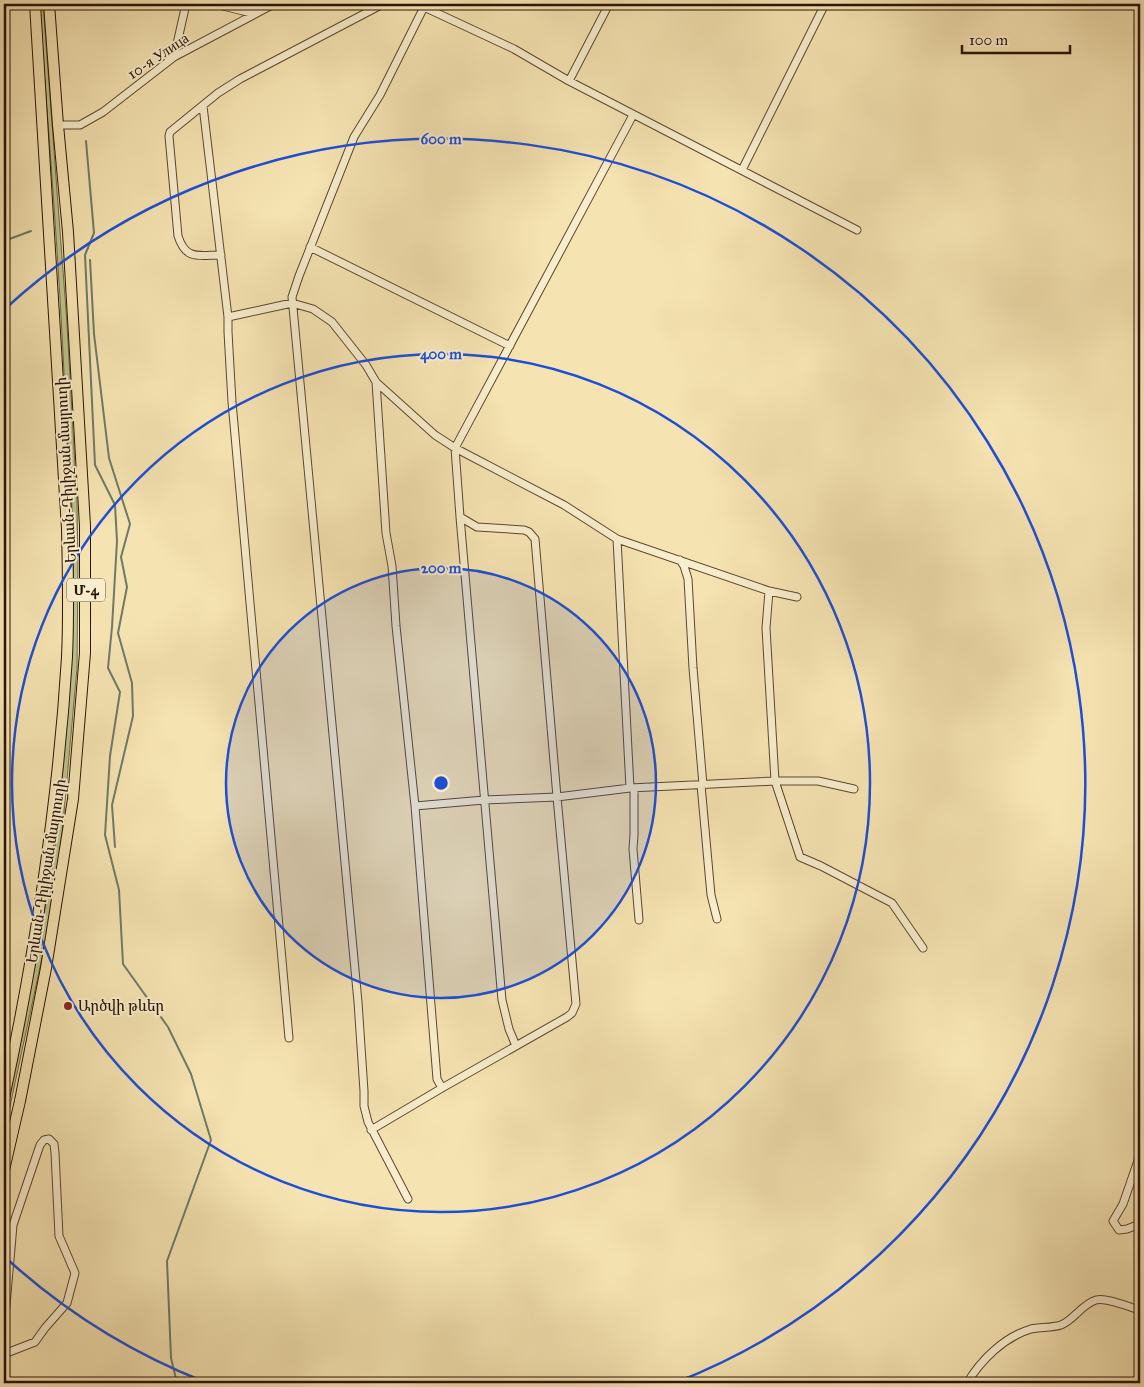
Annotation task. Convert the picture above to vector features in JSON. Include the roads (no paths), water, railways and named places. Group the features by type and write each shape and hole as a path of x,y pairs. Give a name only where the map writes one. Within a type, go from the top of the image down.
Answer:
{"highway":[{"name":"Երևան-Դիլիջան մայրուղի","path":"4,1098 29,967 55,797 67,656 68,621 68,529 35,4"},
{"name":"Երևան-Դիլիջան մայրուղի","path":"4,1170 20,1101 44,978 73,799 85,653 86,526 68,232 49,4"}],"street":[{"path":"174,57 186,4"},
{"path":"215,4 255,14 258,4"},
{"name":"10-я Улица","path":"58,125 80,125 103,112 174,57 274,4"},
{"path":"221,255 191,255 182,248 178,236 170,132 218,93 240,79 383,4"},
{"path":"569,81 608,4"},
{"path":"742,170 825,4"},
{"path":"408,1199 368,1122 364,1106 357,992 292,303 293,291 354,137 380,95 424,5 514,49 633,115 857,230"},
{"path":"203,106 228,317 232,402 289,1038"},
{"path":"516,1046 509,1029 502,1000 455,448 633,115"},
{"path":"310,248 510,346"},
{"path":"228,317 292,303 313,309 332,322 366,365 376,382 435,435 455,448 564,505 617,539 769,591 797,598"},
{"path":"376,382 386,532 392,566 394,606 415,806 437,1079 442,1088"},
{"path":"372,1130 567,1017 576,1004 535,539 529,532 524,530 477,526 460,516"},
{"path":"617,539 632,788 633,848 639,920"},
{"path":"679,559 684,566 688,579 711,895 717,919"},
{"path":"769,591 766,628 775,781 800,857 892,903 923,948"},
{"path":"415,806 484,800 557,797 632,788 775,781 818,781 854,789"},
{"path":"4,1328 13,1226 40,1145 44,1140 49,1139 54,1144 59,1236 75,1273 67,1303 35,1342 4,1354"},
{"path":"1140,1156 1122,1204 1113,1221 1119,1230 1140,1224"},
{"path":"967,1383 974,1371 986,1358 1016,1336 1039,1327 1062,1325 1095,1300 1103,1299 1140,1310"}],"waterway":[{"path":"86,141 94,233 85,255 95,465 115,505 117,541 108,668 120,692 110,756 105,835 119,890 123,964 168,1027 191,1074 211,1140 167,1261 171,1358 177,1383"},
{"path":"4,241 31,231"},
{"path":"90,260 94,334 109,458 130,524 121,557 127,587 118,633 132,683 133,716 112,805 115,847"}],"place":[{"name":"Արծվի թևեր","path":"68,1006"}]}
